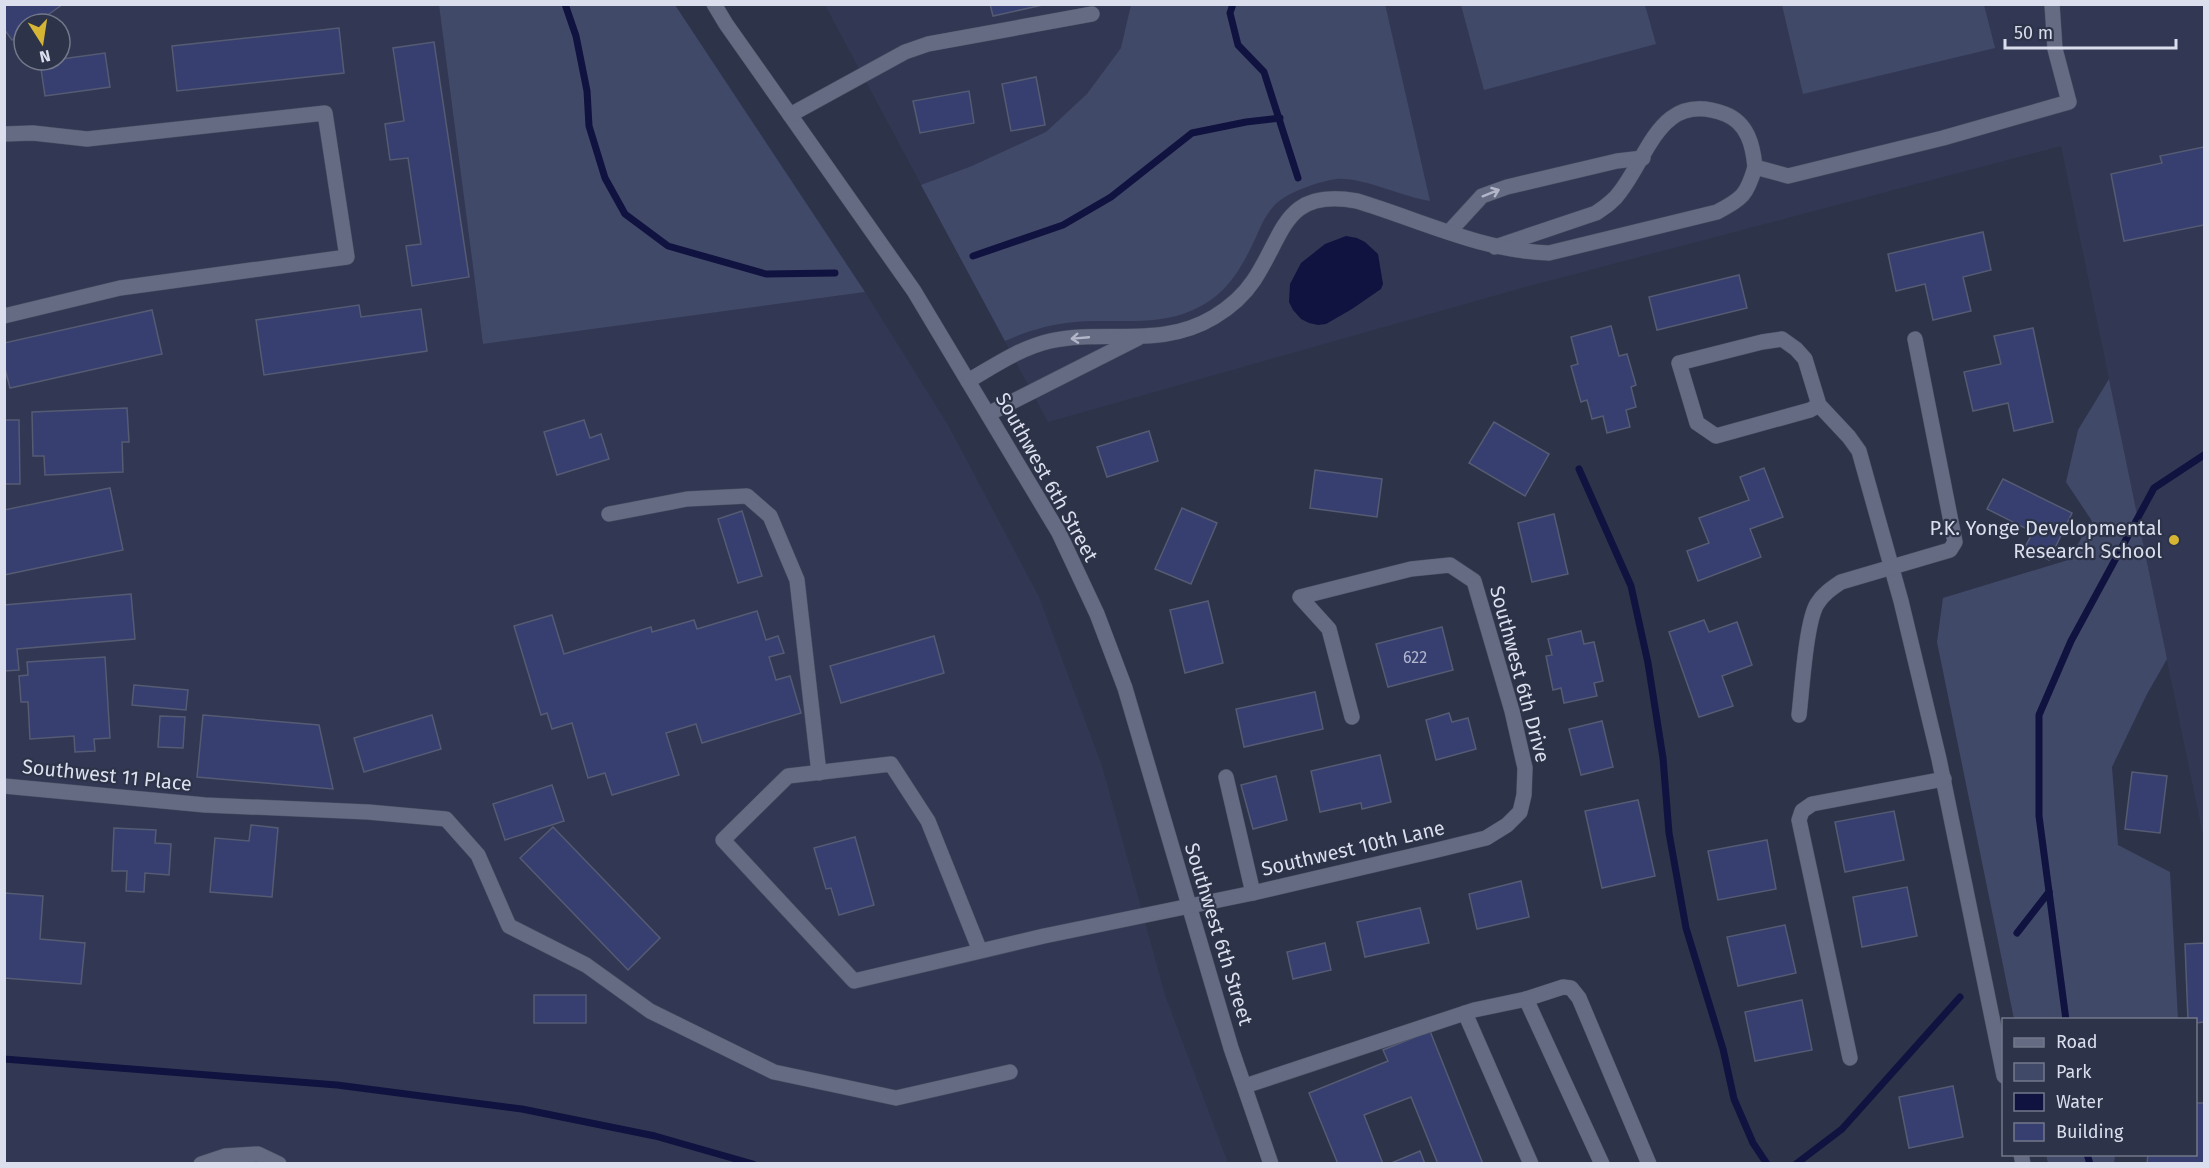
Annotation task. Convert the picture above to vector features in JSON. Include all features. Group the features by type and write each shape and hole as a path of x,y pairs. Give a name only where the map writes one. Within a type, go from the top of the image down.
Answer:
{"street":[{"name":"Southwest 6th Street","path":"714,4 789,115 914,291 1059,533 1097,614 1125,688 1188,907 1271,1164"},
{"path":"1755,167 1788,176 1943,138 2069,102 2055,49 2052,4"},
{"path":"789,115 905,52 928,44 1092,14"},
{"path":"968,381 1017,353 1050,341 1114,336 1138,338 1172,333 1196,326 1229,307 1254,280 1284,224 1296,211 1310,202 1341,198 1357,201 1495,247 1549,253 1717,212 1739,200 1750,184 1755,167 1753,145 1742,126 1729,116 1711,109 1678,113 1656,132 1620,193 1610,204 1596,213 1495,247"},
{"path":"4,134 33,133 87,140 325,113 347,257 120,288 4,316"},
{"path":"1449,232 1482,196 1507,187 1617,160 1642,158"},
{"path":"988,414 1138,338"},
{"path":"1819,405 1810,410 1716,436 1697,423 1679,363 1782,339 1805,359 1819,405 1849,437 1859,452 1892,566 1944,779 2002,1066"},
{"path":"1798,715 1810,622 1816,605 1826,592 1841,582 1950,550 1955,542 1915,339"},
{"path":"609,514 687,499 747,496 770,516 797,580 819,773 891,764 928,821 980,951"},
{"name":"Southwest 6th Drive","path":"1352,717 1329,628 1300,597 1411,569 1450,565 1474,581 1509,702 1526,768 1520,812"},
{"name":"Southwest 10th Lane","path":"819,773 788,776 723,840 854,981 980,951 1253,893 1486,838 1507,825 1520,812"},
{"path":"1226,777 1253,893"},
{"path":"1850,1058 1799,820 1802,811 1812,804 1944,779"},
{"name":"Southwest 11 Place","path":"4,786 205,805 368,812 447,819 478,855 509,926 586,965 650,1011 774,1072 896,1098 1010,1071"},
{"path":"1245,1086 1465,1013 1526,999 1563,987 1571,988 1649,1164"},
{"path":"1526,999 1602,1164"},
{"path":"1465,1013 1531,1164"},
{"path":"201,1164 225,1156 258,1154 279,1164"}],"shaded area":[{"path":"5,5 439,5 483,344 865,292 948,425 1039,597 1102,766 1165,995 1228,1163 5,1164"},
{"name":"P.K. Yonge Developmental Research School","path":"825,5 2204,5 2204,840 2061,146 1529,286 1048,422"}],"green space":[{"path":"1385,4 1430,201 1347,179 1314,184 1290,194 1274,205 1232,280 1205,304 1162,319 1082,321 1058,324 1005,341 921,185 972,166 1046,132 1087,94 1121,48 1131,5"},
{"path":"439,5 675,5 865,292 483,344"},
{"path":"1461,5 1645,5 1656,44 1484,90"},
{"path":"1782,5 1984,5 1995,48 1803,94"},
{"path":"2109,379 2167,659 2147,694 2112,767 2118,845 2170,872 2178,1018 2014,1018 1937,642 1943,598 2068,560 2092,521 2066,482 2078,430"},
{"path":"2046,1156 2115,1156 2114,1164 2048,1163"}],"water":[{"path":"1346,236 1365,242 1378,254 1383,284 1381,289 1326,324 1309,323 1301,319 1289,302 1290,284 1301,263 1325,244"}],"building":[{"path":"4,4 63,4 52,12 12,12 12,40 4,29"},
{"path":"990,4 1047,4 993,16"},
{"path":"339,28 344,73 177,91 172,46"},
{"path":"434,42 469,277 412,286 406,246 421,244 408,158 390,160 385,124 404,121 393,48"},
{"path":"105,53 110,87 45,96 41,72 72,72 72,58"},
{"path":"1036,77 1045,125 1011,131 1002,84"},
{"path":"969,91 974,123 920,133 913,101"},
{"path":"2204,147 2204,225 2124,241 2111,174 2162,163 2160,156"},
{"path":"1983,232 1991,270 1963,277 1971,311 1933,320 1925,284 1896,291 1888,254"},
{"path":"1739,275 1747,308 1657,330 1649,297"},
{"path":"359,305 361,317 421,309 427,351 264,375 256,320"},
{"path":"152,310 162,354 10,388 4,365 4,343"},
{"path":"1611,326 1619,356 1627,354 1636,385 1631,387 1636,407 1626,410 1630,427 1607,433 1603,416 1592,419 1587,400 1581,402 1571,366 1578,364 1571,337"},
{"path":"2033,328 2053,422 2014,431 2008,403 1973,411 1964,372 2001,364 1994,336"},
{"path":"127,408 129,442 122,442 123,472 45,475 44,456 33,456 32,412"},
{"path":"4,420 19,420 20,484 4,484"},
{"path":"584,420 590,438 601,434 609,459 557,475 544,432"},
{"path":"1494,422 1549,454 1525,496 1469,463"},
{"path":"1149,431 1158,461 1107,477 1097,447"},
{"path":"1764,468 1783,517 1750,529 1761,557 1698,581 1687,551 1709,543 1699,518 1749,500 1740,477"},
{"path":"1315,470 1382,479 1377,517 1310,508"},
{"path":"2003,479 2072,513 2049,560 2025,547 2033,532 1987,509"},
{"path":"110,488 123,550 4,575 4,510"},
{"path":"1182,508 1217,523 1191,584 1155,569"},
{"path":"742,511 762,576 738,583 718,519"},
{"path":"1554,514 1568,574 1532,582 1518,523"},
{"path":"131,594 135,639 17,649 19,670 4,671 4,605"},
{"path":"1208,601 1223,663 1185,673 1170,610"},
{"path":"757,611 766,640 778,636 784,653 769,657 776,680 790,676 801,713 702,743 696,724 666,733 679,775 612,795 605,773 588,778 572,723 552,729 547,713 541,715 514,626 552,615 564,654 651,627 652,632 694,620 697,629"},
{"path":"1704,620 1709,632 1737,622 1752,665 1722,676 1733,706 1699,717 1669,632"},
{"path":"1442,627 1453,670 1388,687 1376,644"},
{"path":"1581,631 1584,644 1594,642 1603,681 1594,683 1597,696 1564,703 1561,688 1553,690 1546,656 1552,655 1548,639"},
{"path":"934,636 944,673 841,703 830,666"},
{"path":"105,657 110,738 94,739 95,751 75,752 74,736 30,739 28,702 21,702 19,676 28,675 27,662"},
{"path":"134,685 188,690 186,710 132,705"},
{"path":"1315,692 1323,729 1244,747 1236,709"},
{"path":"1449,713 1452,722 1468,718 1476,749 1436,760 1426,720"},
{"path":"203,715 319,725 333,789 197,777"},
{"path":"432,715 441,749 364,772 354,738"},
{"path":"160,716 185,717 183,748 158,747"},
{"path":"1602,721 1613,767 1581,775 1569,729"},
{"path":"1380,755 1391,802 1362,809 1361,803 1320,812 1311,771"},
{"path":"2132,772 2167,776 2160,833 2125,829"},
{"path":"1276,776 1287,820 1253,829 1241,785"},
{"path":"552,785 564,821 505,840 493,804"},
{"path":"1638,800 1655,876 1602,888 1585,811"},
{"path":"1894,811 1904,860 1845,872 1835,822"},
{"path":"251,825 278,828 272,897 210,892 215,838 249,841"},
{"path":"553,827 660,938 628,970 520,858"},
{"path":"114,828 156,830 155,843 171,844 169,875 145,873 144,892 126,891 127,871 112,871"},
{"path":"855,837 874,905 839,915 831,888 826,889 814,848"},
{"path":"1767,840 1776,889 1718,900 1708,851"},
{"path":"1521,881 1529,917 1477,929 1469,894"},
{"path":"1907,887 1917,936 1862,947 1853,897"},
{"path":"4,893 43,896 40,939 85,943 81,984 4,978"},
{"path":"1420,908 1429,943 1365,957 1357,922"},
{"path":"1785,925 1796,973 1738,986 1727,937"},
{"path":"1325,943 1331,970 1293,979 1287,952"},
{"path":"2204,943 2204,1022 2197,1023 2197,1018 2188,1018 2185,944"},
{"path":"534,995 586,995 586,1023 534,1023"},
{"path":"1802,1000 1812,1050 1755,1061 1745,1012"},
{"path":"1430,1031 1483,1164 1438,1164 1411,1097 1364,1115 1383,1164 1338,1164 1309,1093 1388,1061 1383,1050"},
{"path":"1953,1086 1963,1137 1909,1148 1899,1097"},
{"path":"2197,1103 2204,1103 2204,1164 2147,1164 2148,1156 2197,1156"},
{"path":"1420,1151 1425,1164 1389,1164"}],"waterway":[{"path":"565,4 576,36 587,91 589,126 605,178 625,214 668,246 766,274 835,273"},
{"path":"1233,4 1230,13 1238,45 1264,72 1298,178"},
{"path":"973,256 1063,225 1111,197 1192,133 1280,118"},
{"path":"2066,1018 2039,816 2039,715 2071,641 2154,488 2204,455"},
{"path":"1579,469 1631,586 1648,663 1663,758 1669,833 1686,928 1723,1049 1734,1099 1753,1143 1767,1164"},
{"path":"2017,933 2049,892"},
{"path":"1796,1164 1842,1129 1960,997"},
{"path":"4,1059 337,1085 522,1109 655,1136 753,1164"},
{"path":"2088,1156 2090,1164"}],"place":[{"name":"P.K. Yonge Developmental Research School","path":"2174,540"}]}
